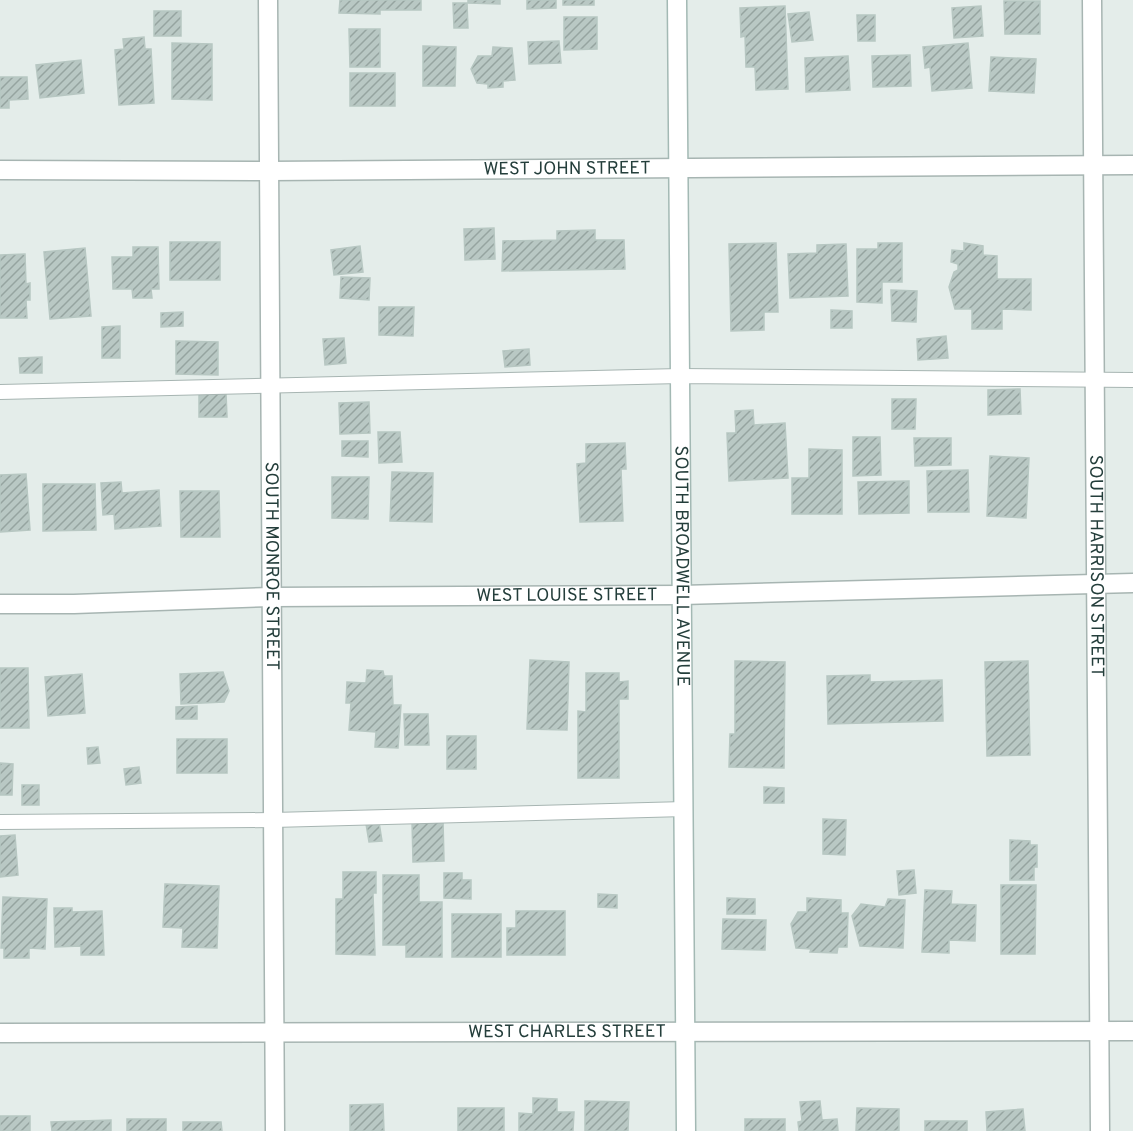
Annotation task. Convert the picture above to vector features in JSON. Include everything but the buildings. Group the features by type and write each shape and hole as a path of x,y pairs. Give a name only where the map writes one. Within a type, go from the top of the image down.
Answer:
{"street":[{"name":"SOUTH MONROE STREET","path":"268,0 275,1131"},
{"name":"SOUTH BROADWELL AVENUE","path":"677,0 686,1131"},
{"name":"SOUTH HARRISON STREET","path":"1092,0 1098,583 1100,1131"},
{"name":"WEST JOHN STREET","path":"0,170 269,171 1133,165"},
{"name":"WEST LOUISE STREET","path":"0,604 272,597 682,596 1133,583"},
{"name":"WEST CHARLES STREET","path":"0,1033 1133,1031"}],"lane":[{"path":"0,392 680,376 1133,380"},
{"path":"0,822 273,820 685,809"}]}
